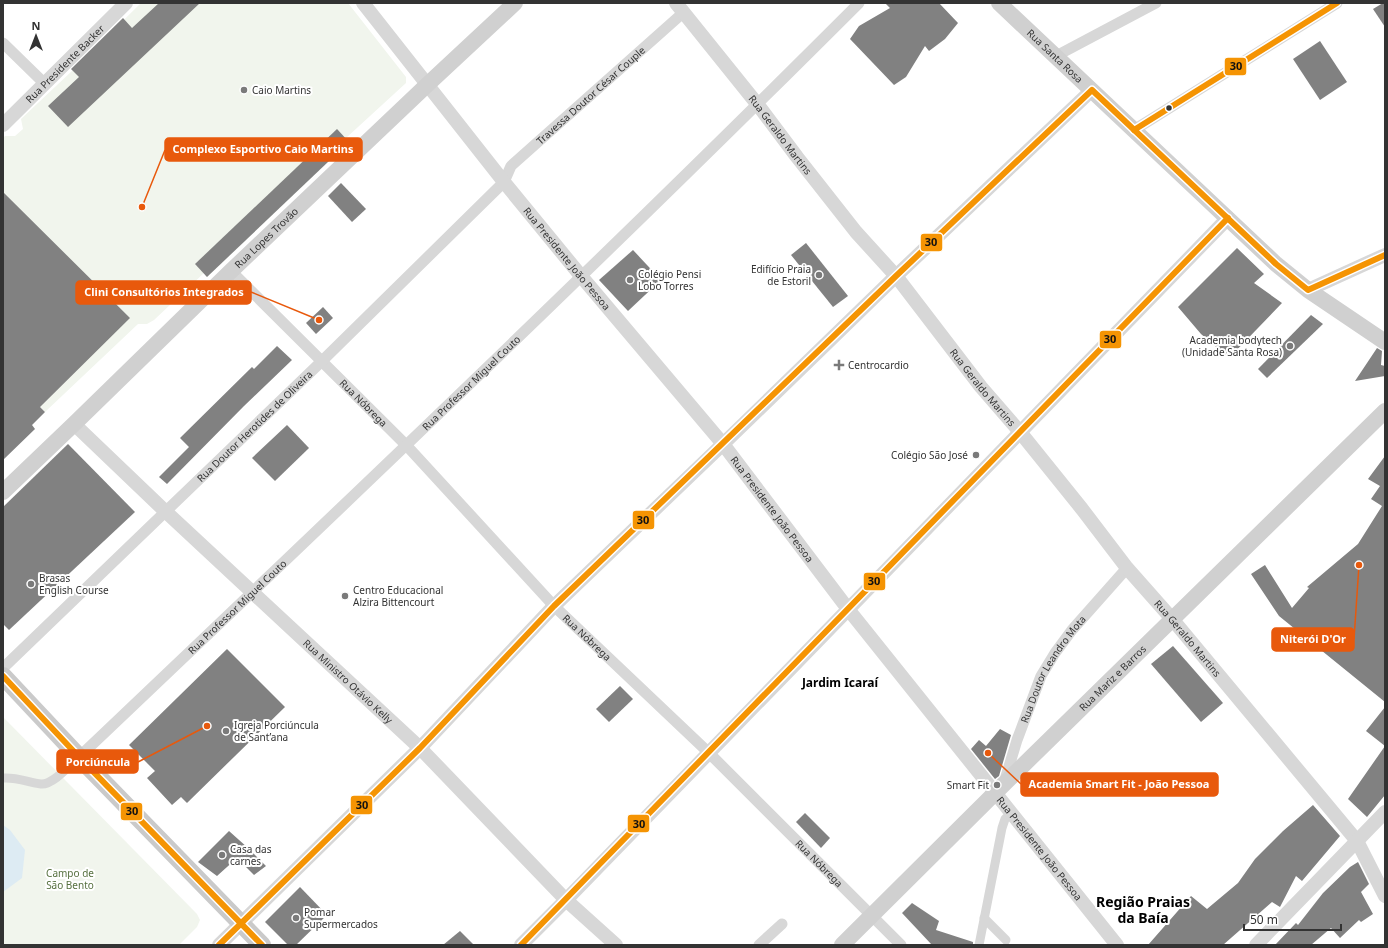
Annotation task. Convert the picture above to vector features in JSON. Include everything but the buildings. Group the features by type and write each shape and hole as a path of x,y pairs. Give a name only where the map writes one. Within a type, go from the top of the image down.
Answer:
{"main road":[{"name":"Rua Lopes Trovão","path":"3,492 231,271 515,3"},
{"name":"Rua Santa Rosa","path":"999,3 1276,264 1308,290 1385,342"},
{"name":"Rua Mariz e Barros","path":"842,945 999,788 1385,412"},
{"path":"3,676 79,757 262,945"}],"street":[{"name":"Rua Presidente Backer","path":"3,125 126,3"},
{"name":"Rua Presidente João Pessoa","path":"364,3 504,182 581,276 723,444 848,609 999,788 1012,813 1117,945"},
{"name":"Rua Professor Miguel Couto","path":"79,757 407,446 758,104 859,3"},
{"path":"1056,56 1156,3"},
{"path":"1134,130 1337,3"},
{"name":"Rua Geraldo Martins","path":"680,8 758,104 797,157 856,232 896,276 981,387 1020,432 1127,568 1173,620 1357,842 1385,896"},
{"name":"Travessa Doutor César Couple","path":"504,182 510,166 680,8"},
{"path":"3,43 45,84"},
{"path":"219,945 420,748 554,606 896,276 1092,90"},
{"name":"Rua Doutor Herotides de Oliveira","path":"3,668 322,361 504,182"},
{"path":"520,945 566,900 1228,218"},
{"path":"1308,290 1385,255"},
{"name":"Rua Nóbrega","path":"231,271 407,446 554,606 709,753 901,945"},
{"name":"Rua Ministro Otávio Kelly","path":"74,424 420,748 566,900 616,945"},
{"name":"Rua Doutor Leandro Mota","path":"999,788 1040,676 1072,630 1127,568"},
{"path":"3,778 26,780 42,784 50,782 79,757"},
{"path":"1256,945 1385,812"},
{"path":"979,945 1002,828 1005,819 1012,813"},
{"path":"984,918 1006,940"},
{"path":"759,945 782,924"}],"green space":[{"path":"141,3 348,3 406,77 406,83 346,138 349,142 207,277 204,273 154,320 147,324 138,324 45,412 26,393 3,404 3,138 5,136 15,136 23,129 21,119"},
{"name":"Campo de São Bento","path":"3,717 197,914 200,920 197,927 179,945 3,945"}],"shaded area":[{"path":"3,825 10,830 25,850 22,878 3,892"}],"transit line":[{"name":"30","path":"1134,130 1337,3"},
{"name":"30","path":"219,945 420,748 554,606 896,276 1092,90 1276,264 1308,290 1385,255"},
{"name":"30","path":"521,945 1228,218"},
{"name":"30","path":"3,676 79,757 262,945"}],"place":[{"name":"Caio Martins","path":"244,90"},
{"name":"Complexo Esportivo Caio Martins","path":"142,207"},
{"name":"Edifício Praia de Estoril","path":"819,275"},
{"name":"Colégio Pensi Lobo Torres","path":"630,280"},
{"name":"Clini Consultórios Integrados","path":"319,320"},
{"name":"Academia bodytech (Unidade Santa Rosa)","path":"1290,346"},
{"name":"Centrocardio","path":"839,365"},
{"name":"Colégio São José","path":"976,455"},
{"name":"Niterói D'Or","path":"1359,565"},
{"name":"Brasas English Course","path":"31,584"},
{"name":"Centro Educacional Alzira Bittencourt","path":"345,596"},
{"name":"Porciúncula","path":"207,726"},
{"name":"Igreja Porciúncula de Sant’ana","path":"226,731"},
{"name":"Academia Smart Fit - João Pessoa","path":"988,753"},
{"name":"Smart Fit","path":"997,785"},
{"name":"Casa das carnes","path":"222,855"},
{"name":"Pomar Supermercados","path":"296,918"}],"district":[{"name":"Jardim Icaraí","path":"840,683"},
{"name":"Região Praias da Baía","path":"1143,910"}]}
